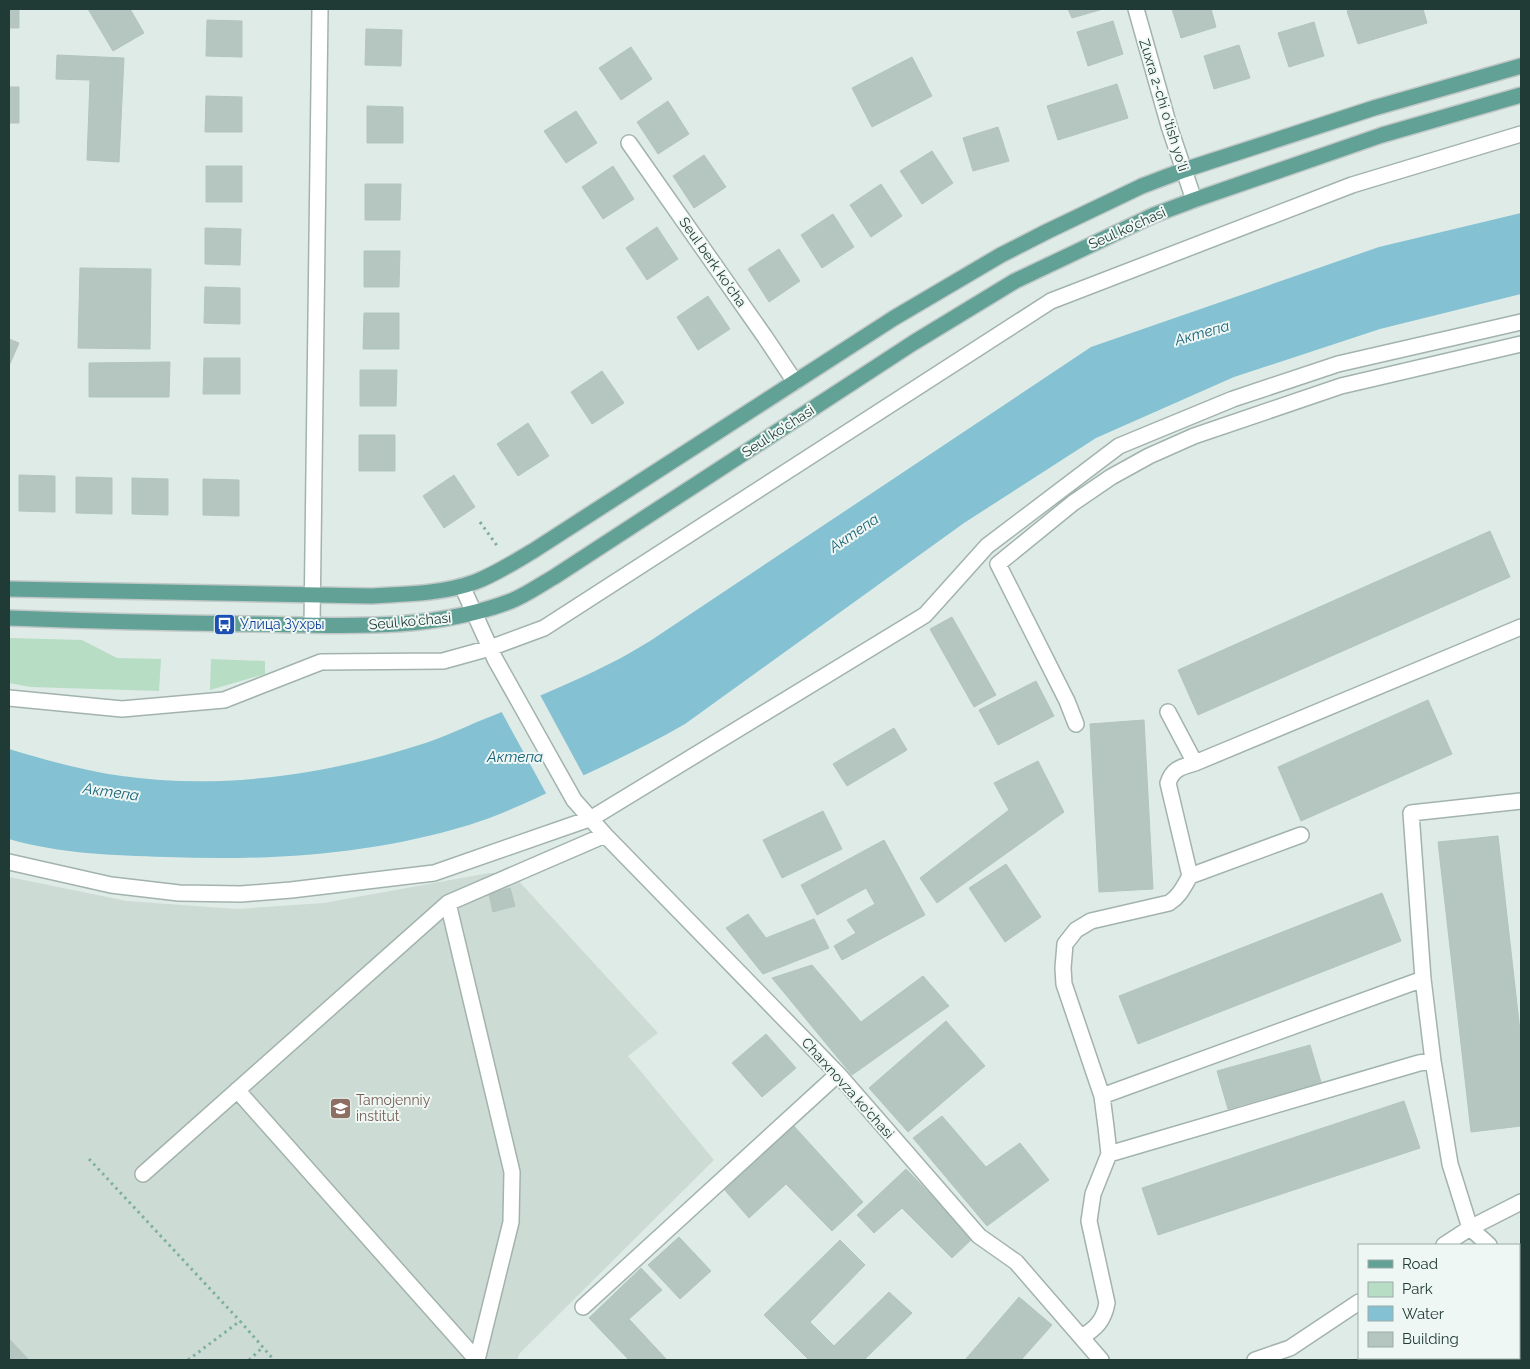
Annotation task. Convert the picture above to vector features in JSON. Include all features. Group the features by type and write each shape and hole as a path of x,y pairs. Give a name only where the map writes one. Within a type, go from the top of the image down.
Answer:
{"main road":[{"name":"Seul ko'chasi","path":"9,590 312,596 410,594 462,586 485,578 517,561 894,318 1001,255 1095,208 1184,170 1374,108 1521,66"},
{"name":"Seul ko'chasi","path":"9,618 312,625 416,623 474,613 511,601 554,577 914,343 1015,281 1154,215 1194,200 1382,135 1521,95"}],"street":[{"path":"312,625 320,9"},
{"name":"Zuxra 2-chi o'tish yo'li","path":"1136,9 1169,126 1194,200"},
{"path":"9,698 122,709 224,700 321,662 443,661 492,654 544,628 1051,301 1352,185 1521,134"},
{"name":"Seul berk ko'cha","path":"629,143 795,382"},
{"path":"9,862 111,885 179,893 241,894 434,873 592,818 925,615 987,546 1120,446 1233,399 1338,364 1521,322"},
{"path":"1076,724 998,564 1073,503 1110,477 1149,456 1194,436 1341,386 1521,344"},
{"name":"Charxnovza ko'chasi","path":"462,586 492,654 574,800 592,818 605,835 838,1074 979,1236 1016,1262 1100,1360"},
{"path":"1190,876 1168,783 1170,775 1176,768 1195,763 1521,627"},
{"path":"1168,712 1195,763"},
{"path":"1488,1244 1470,1228 1450,1164 1433,1061 1423,979 1411,812 1521,801"},
{"path":"143,1174 448,903 605,835"},
{"path":"1081,1337 1096,1328 1104,1315 1107,1303 1089,1221 1095,1186 1110,1154 1102,1096 1064,984 1062,968 1065,944 1076,930 1091,921 1169,903 1176,898 1190,876 1301,835"},
{"path":"448,903 512,1172 511,1222 477,1360"},
{"path":"1102,1096 1423,979"},
{"path":"1110,1154 1419,1063 1433,1061"},
{"path":"582,1307 838,1074"},
{"path":"237,1090 477,1360"},
{"path":"1446,1244 1470,1228 1521,1202"},
{"path":"1255,1360 1290,1348 1358,1303"}],"path":[{"path":"480,522 500,551"},
{"path":"89,1159 274,1360"},
{"path":"188,1360 240,1321"},
{"path":"248,1360 262,1348"}],"shaded area":[{"name":"Tamojenniy institut","path":"489,873 501,873 515,877 658,1033 628,1056 714,1160 520,1353 517,1360 9,1360 9,877 127,901 237,909 324,903"}],"green space":[{"path":"9,638 82,640 117,658 161,659 159,691 31,687 9,683"},
{"path":"211,659 265,661 265,674 210,690"}],"water":[{"name":"Актепа","path":"1521,213 1521,294 1380,329 1234,377 1096,438 964,523 685,724 655,741 505,812 469,825 394,843 319,854 281,857 205,858 106,854 67,851 9,839 9,749 65,765 108,774 159,780 196,781 271,777 308,772 345,765 426,743 580,678 650,641 1091,347 1379,247"}],"pier":[{"path":"539,693 585,778 547,795 500,709"}],"building":[{"path":"9,9 19,9 19,28 9,28"},
{"path":"88,9 130,9 144,33 113,51"},
{"path":"1068,9 1103,9 1072,18"},
{"path":"1172,9 1211,9 1216,27 1181,38"},
{"path":"1354,9 1423,9 1427,23 1358,44 1347,11"},
{"path":"207,20 242,21 242,57 206,56"},
{"path":"1113,21 1123,54 1088,66 1077,32"},
{"path":"1314,22 1324,56 1289,67 1278,33"},
{"path":"366,29 402,30 401,66 365,65"},
{"path":"1239,45 1250,78 1214,89 1204,56"},
{"path":"631,47 652,79 621,100 599,68"},
{"path":"57,55 124,58 119,162 87,160 90,80 56,79"},
{"path":"912,57 932,96 872,127 852,88"},
{"path":"1117,84 1128,118 1058,140 1047,106"},
{"path":"9,87 19,87 19,123 9,123"},
{"path":"206,96 242,97 242,132 205,132"},
{"path":"668,101 689,134 658,154 637,122"},
{"path":"367,106 403,107 403,143 367,143"},
{"path":"576,111 597,143 566,163 544,131"},
{"path":"998,127 1009,161 973,171 963,138"},
{"path":"932,151 953,183 922,204 900,171"},
{"path":"704,155 726,187 694,208 673,176"},
{"path":"206,166 242,166 242,202 206,202"},
{"path":"613,166 634,199 603,219 582,187"},
{"path":"365,184 401,184 400,220 365,220"},
{"path":"881,184 902,216 871,237 850,205"},
{"path":"833,214 854,247 822,268 801,235"},
{"path":"657,227 678,259 647,280 626,248"},
{"path":"205,228 241,229 240,265 205,264"},
{"path":"779,249 800,281 769,302 748,269"},
{"path":"364,251 400,251 399,287 364,287"},
{"path":"80,268 151,269 150,349 78,348"},
{"path":"205,287 240,288 240,324 204,323"},
{"path":"708,296 730,329 698,350 677,317"},
{"path":"364,313 399,313 399,349 363,349"},
{"path":"9,339 19,343 9,366"},
{"path":"204,358 240,358 240,394 203,394"},
{"path":"170,362 169,397 89,397 89,363"},
{"path":"360,370 397,370 396,406 360,406"},
{"path":"602,371 624,403 592,424 571,392"},
{"path":"528,423 549,456 518,476 497,444"},
{"path":"359,435 395,435 395,471 359,471"},
{"path":"19,475 55,476 55,512 19,511"},
{"path":"454,475 475,507 444,528 423,496"},
{"path":"76,477 112,478 112,514 76,513"},
{"path":"132,478 168,479 168,515 132,514"},
{"path":"203,479 239,480 239,516 203,515"},
{"path":"1490,531 1510,577 1198,715 1178,670"},
{"path":"952,617 996,695 974,707 930,629"},
{"path":"1036,681 1054,716 998,745 979,710"},
{"path":"1428,700 1452,754 1301,821 1278,767"},
{"path":"1144,720 1153,889 1099,892 1090,724"},
{"path":"894,728 907,750 847,786 833,764"},
{"path":"1038,761 1064,812 937,903 920,878 1009,810 994,783"},
{"path":"823,811 842,849 782,878 763,840"},
{"path":"1498,836 1521,1040 1521,1126 1471,1132 1438,842"},
{"path":"884,840 925,915 842,960 834,946 856,933 847,920 875,904 866,888 817,915 801,885"},
{"path":"1006,864 1041,917 1005,942 969,888"},
{"path":"510,888 515,906 493,912 489,894"},
{"path":"1382,893 1401,941 1138,1044 1119,996"},
{"path":"748,914 766,938 814,919 829,948 763,974 726,928"},
{"path":"812,965 861,1022 923,976 949,1006 852,1075 772,978"},
{"path":"946,1021 985,1066 908,1132 869,1088"},
{"path":"766,1034 796,1068 762,1097 732,1063"},
{"path":"1310,1045 1321,1082 1228,1109 1217,1071"},
{"path":"1404,1101 1420,1148 1158,1235 1142,1188"},
{"path":"942,1116 986,1167 1020,1143 1049,1180 987,1226 913,1138"},
{"path":"792,1124 863,1202 832,1231 786,1184 749,1218 723,1188"},
{"path":"906,1169 973,1238 952,1258 902,1208 874,1233 857,1215"},
{"path":"679,1237 711,1271 680,1299 648,1265"},
{"path":"840,1240 865,1265 810,1322 834,1346 889,1292 912,1313 864,1360 809,1360 764,1315"},
{"path":"641,1268 662,1290 629,1319 667,1360 629,1360 589,1318"},
{"path":"1019,1297 1052,1325 1021,1360 965,1360"},
{"path":"9,1339 29,1360 9,1360"},
{"path":"1394,1359 1484,1359 1483,1360 1392,1360"}],"place":[{"name":"Улица Зухры","path":"224,624"},
{"name":"Tamojenniy institut","path":"340,1108"}]}
